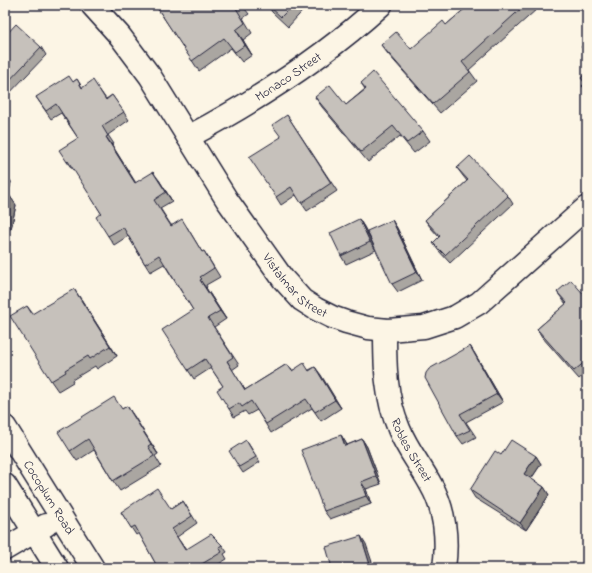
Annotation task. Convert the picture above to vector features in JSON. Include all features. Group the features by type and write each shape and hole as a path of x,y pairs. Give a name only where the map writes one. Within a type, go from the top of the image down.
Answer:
{"street":[{"name":"Vistalmar Street","path":"92,5 120,36 143,66 241,220 283,280 302,300 332,317 368,328 385,330 424,327 455,317 468,310 488,295 587,207"},
{"name":"Monaco Street","path":"188,137 232,112 298,70 345,35 381,5"},
{"name":"Robles Street","path":"385,330 385,371 388,394 404,440 431,484 440,505 445,544 444,568"},
{"name":"Cocoplum Road","path":"5,426 93,568"},
{"path":"5,485 57,568"},
{"path":"5,549 61,516"}],"building":[{"path":"240,5 236,8 245,23 236,30 245,45 235,52 224,38 192,61 156,6"},
{"path":"268,5 293,5 281,17"},
{"path":"469,5 525,5 462,62 470,72 433,104 381,45 396,32 411,49 443,21 446,25"},
{"path":"16,24 41,47 5,85 5,36"},
{"path":"587,41 587,52 581,47"},
{"path":"587,71 587,91 582,86 585,83 581,78"},
{"path":"373,72 423,131 407,143 393,126 361,152 315,97 330,85 346,105 366,89 361,83"},
{"path":"69,76 73,82 77,79 82,88 93,80 106,100 112,95 124,112 102,126 108,136 106,137 135,183 153,172 166,192 154,200 171,226 182,219 202,252 204,251 214,268 200,277 202,279 200,280 220,311 208,318 233,357 227,361 245,390 287,364 292,371 304,363 309,371 315,367 335,400 315,412 306,399 266,424 251,401 242,407 239,403 229,409 217,390 223,386 205,359 188,370 162,330 193,310 159,255 145,264 123,227 108,236 96,217 101,213 68,161 67,162 59,150 78,138 56,104 46,111 36,97"},
{"path":"287,115 331,183 301,203 291,187 276,197 249,157 281,137 272,125"},
{"path":"470,156 508,196 445,255 433,243 440,236 425,220 468,180 457,168"},
{"path":"5,194 9,195 5,216"},
{"path":"359,219 370,242 341,256 330,233"},
{"path":"392,220 417,272 392,284 367,231"},
{"path":"571,280 587,298 587,360 574,371 537,329 567,303 557,292"},
{"path":"74,289 110,346 90,359 88,356 65,370 66,372 51,381 10,316 27,306 32,314"},
{"path":"470,346 497,394 460,414 470,430 457,436 425,378 429,369"},
{"path":"114,397 122,409 127,406 151,444 148,446 154,456 113,481 88,439 70,451 58,432"},
{"path":"341,435 345,446 362,439 376,476 361,482 366,496 324,511 301,450"},
{"path":"246,440 256,457 239,467 229,451"},
{"path":"511,440 536,456 524,474 544,487 520,523 470,490 495,451 501,455"},
{"path":"157,488 171,509 183,501 192,516 172,529 185,550 211,534 222,545 219,547 222,552 195,568 158,568 135,526 131,528 121,512"},
{"path":"361,536 371,568 332,568 326,547"},
{"path":"381,565 382,568 371,568"}]}
